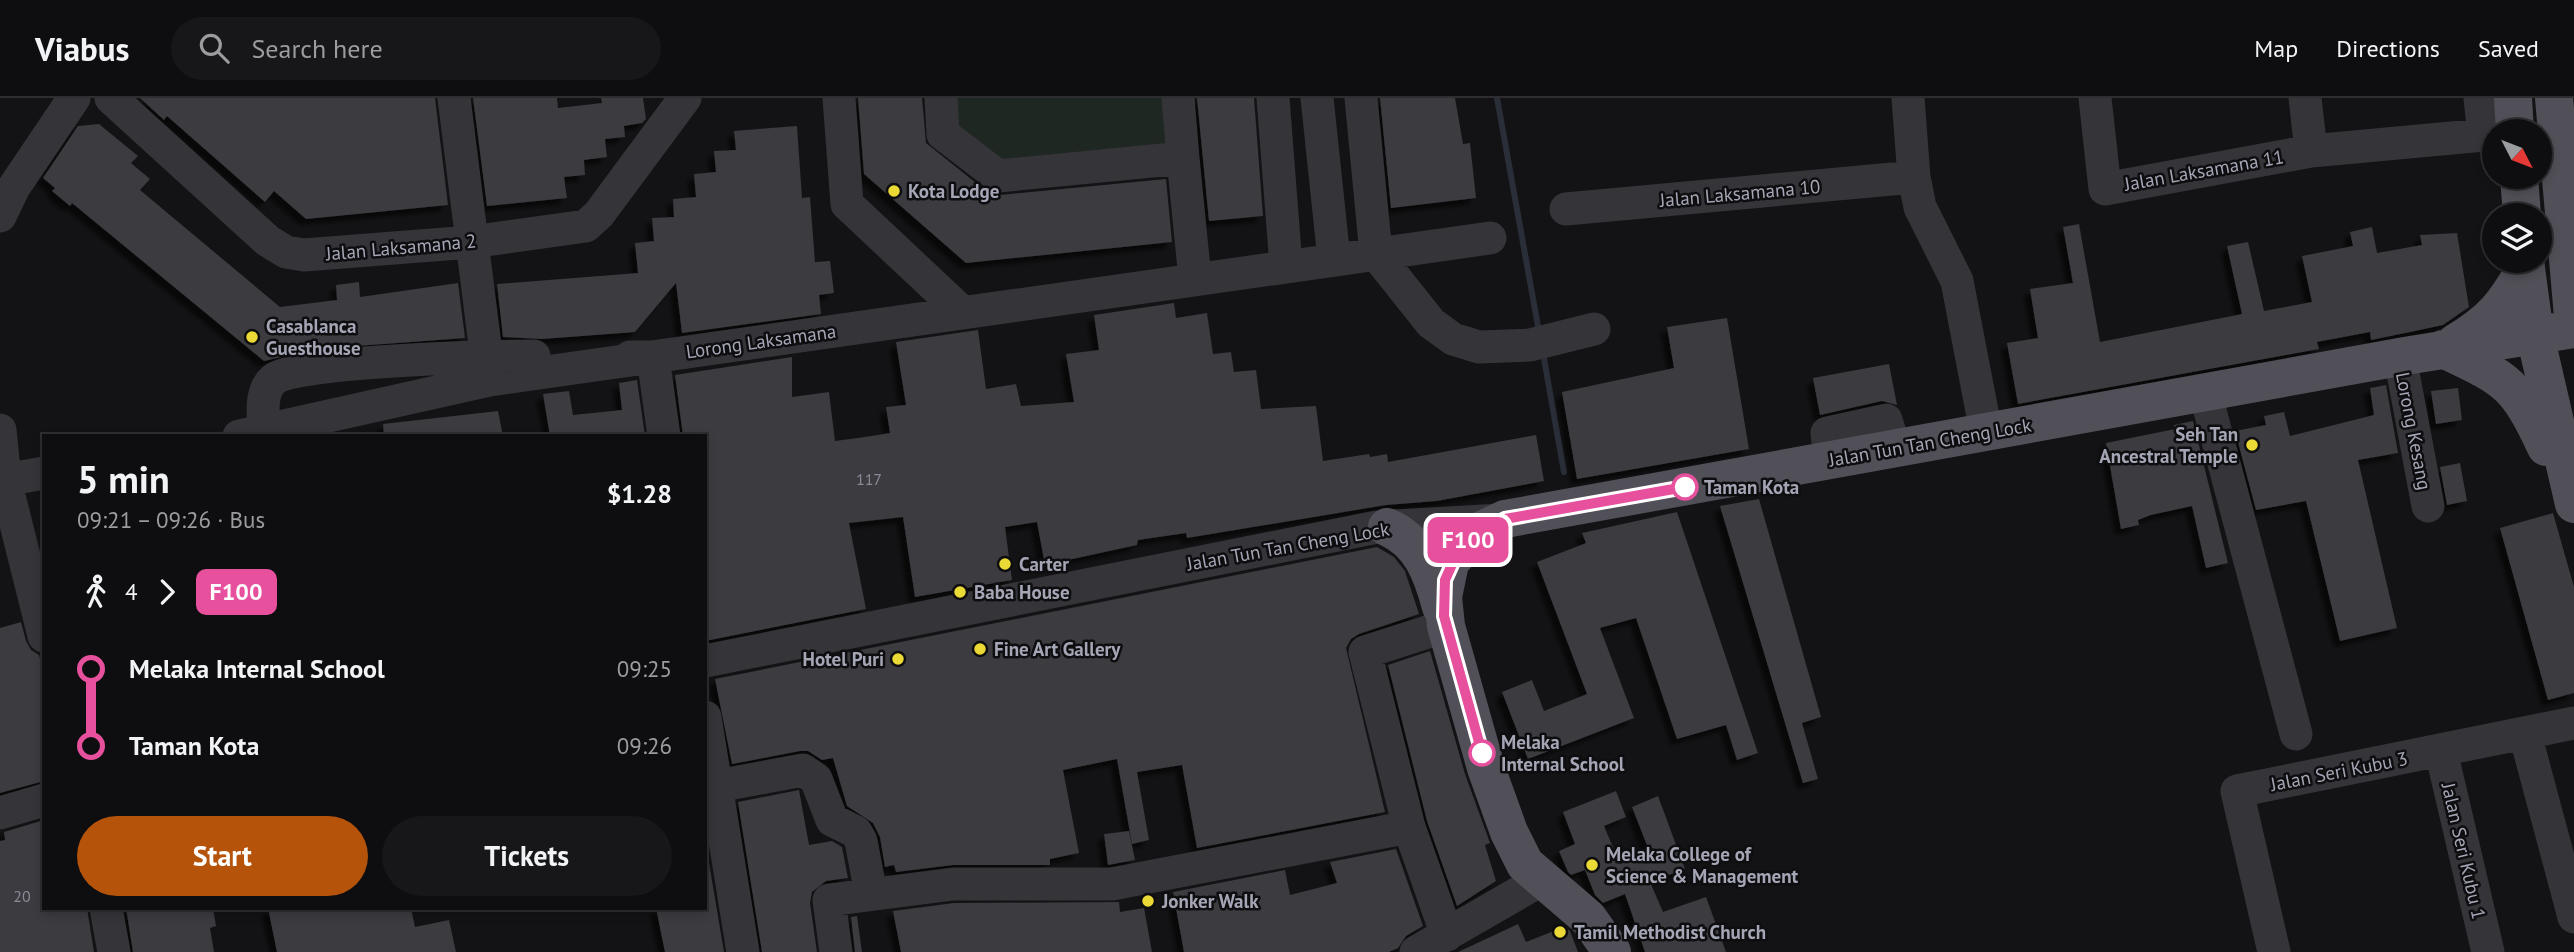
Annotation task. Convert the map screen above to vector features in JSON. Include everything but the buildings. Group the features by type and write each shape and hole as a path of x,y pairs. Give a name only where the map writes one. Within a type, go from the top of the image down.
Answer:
{"main road":[{"path":"2505,119 2513,98"},
{"path":"2554,98 2574,328"},
{"path":"2443,349 2484,326 2498,312 2520,273"},
{"path":"2526,273 2535,335 2574,504"},
{"name":"Jalan Tun Tan Cheng Lock","path":"1505,519 2443,349 2574,328"},
{"path":"2443,349 2493,373 2527,405 2574,510"},
{"path":"1445,621 1445,580 1455,556 1473,534 1505,519"},
{"path":"1387,527 1410,540 1420,552 1437,589 1486,768 1509,832 1525,864 1588,918 1612,952"}],"street":[{"path":"0,216 14,187 74,98"},
{"name":"Jalan Laksamana 2","path":"111,98 268,241 286,253 304,256 471,242 586,226 598,214 685,98"},
{"path":"251,433 266,391 275,379 291,373 379,363 488,368 454,98"},
{"path":"839,98 847,204 962,312"},
{"path":"941,98 943,134 998,176 1183,158"},
{"path":"1178,98 1195,279"},
{"path":"1273,98 1286,266"},
{"path":"1317,98 1334,260"},
{"path":"1361,98 1376,254 1431,323 1454,339 1479,347 1530,345 1594,328"},
{"path":"1908,98 1914,177 1928,228 1957,281 1986,432"},
{"name":"Jalan Laksamana 11","path":"2095,98 2105,188 2311,151"},
{"path":"2305,98 2311,151 2482,135"},
{"path":"2480,98 2492,119"},
{"name":"Jalan Laksamana 10","path":"1566,209 1914,177"},
{"name":"Lorong Laksamana","path":"251,433 488,368 653,357 1490,239"},
{"path":"653,357 664,434"},
{"name":"Lorong Kesang","path":"2400,357 2428,506"},
{"path":"2205,392 2296,734"},
{"path":"0,430 5,480 42,627"},
{"path":"5,480 42,473"},
{"name":"Jalan Tun Tan Cheng Lock","path":"707,661 1133,573 1387,527 1505,519"},
{"path":"1445,621 1365,652 1409,827 1447,935"},
{"name":"Jalan Seri Kubu 3","path":"2274,952 2237,791 2574,723"},
{"path":"707,728 743,952"},
{"path":"2525,734 2574,917"},
{"name":"Jalan Seri Kubu 1","path":"2441,751 2488,952"},
{"path":"717,786 803,770 816,779 832,820 856,832 861,841 871,894"},
{"path":"0,813 42,801"},
{"path":"836,952 829,900 953,884 1112,884 1409,827"},
{"path":"1416,952 1541,880"},
{"path":"106,910 114,952"}],"shaded area":[{"path":"948,98 1167,98 1172,153 1002,169 950,130"}],"waterway":[{"path":"1497,98 1539,332"},
{"path":"1543,353 1564,472"}],"bus line":[{"name":"F100","path":"1482,753 1444,616 1445,580 1450,563 1459,549 1473,534 1505,519 1685,487"}],"place":[{"name":"Kota Lodge","path":"894,191"},
{"name":"Casablanca Guesthouse","path":"252,337"},
{"name":"Seh Tan Ancestral Temple","path":"2252,445"},
{"name":"Taman Kota","path":"1685,487"},
{"name":"Carter","path":"1005,564"},
{"name":"Baba House","path":"960,592"},
{"name":"Fine Art Gallery","path":"980,649"},
{"name":"Hotel Puri","path":"898,659"},
{"name":"Melaka Internal School","path":"1482,753"},
{"name":"Melaka College of Science & Management","path":"1592,865"},
{"name":"Jonker Walk","path":"1148,901"},
{"name":"Tamil Methodist Church","path":"1560,932"}]}
